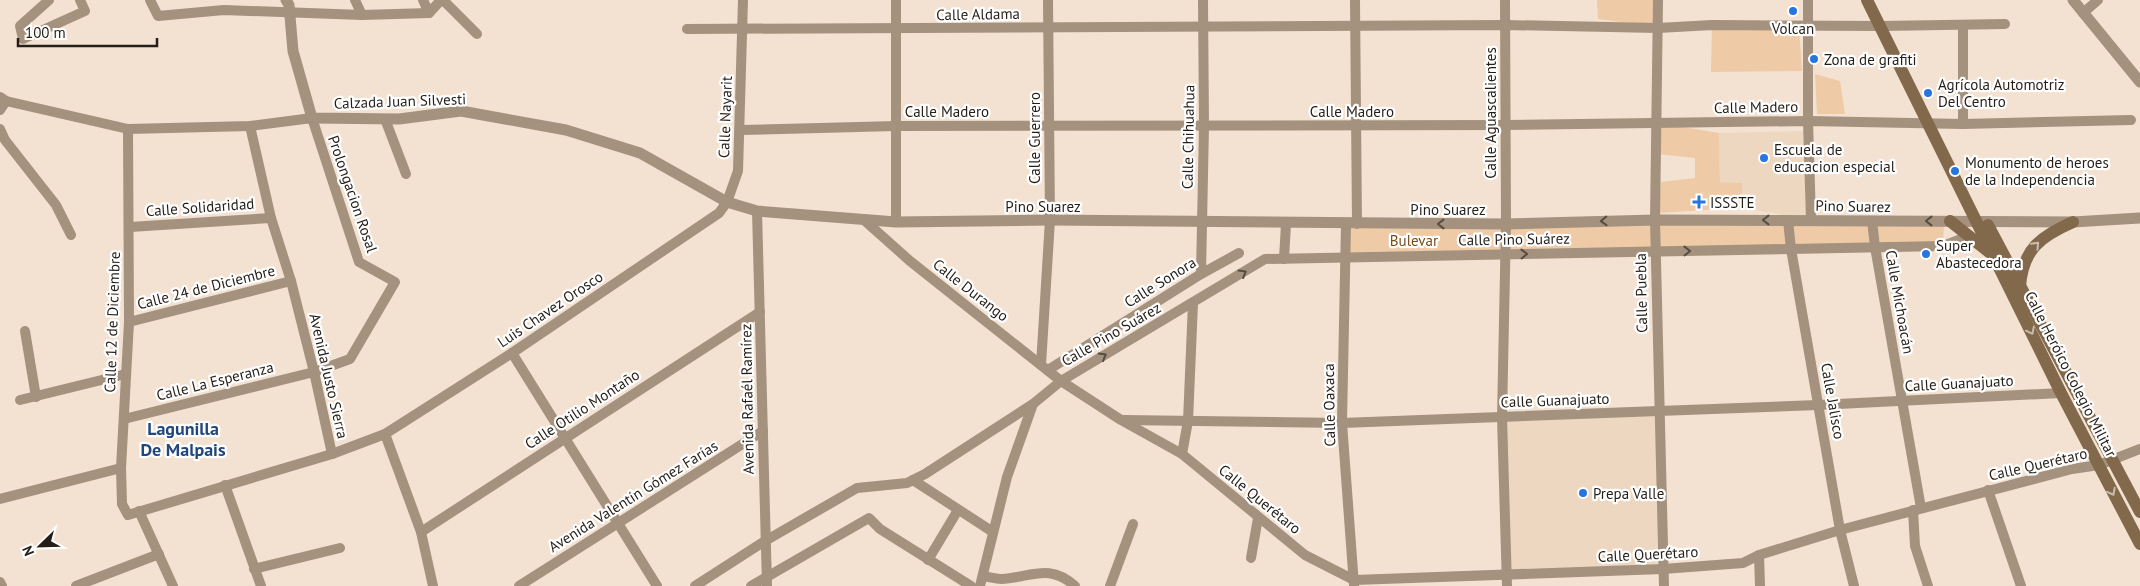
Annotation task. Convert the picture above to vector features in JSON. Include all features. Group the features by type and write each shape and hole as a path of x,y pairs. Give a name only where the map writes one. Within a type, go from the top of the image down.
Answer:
{"main road":[{"name":"Calle Heróico Colegio Militar","path":"1867,0 1982,221 2020,286 2022,301 2061,393 2140,544"},
{"path":"1950,221 1993,255"},
{"name":"Calle Heróico Colegio Militar","path":"1982,221 1993,255 2022,301 2140,512"},
{"path":"2020,286 2021,272 2030,250 2047,235 2073,222"}],"street":[{"path":"49,0 20,26 23,39 84,11 80,0"},
{"path":"150,0 158,16 224,10 290,14 362,15 429,13 442,0 477,34"},
{"path":"219,0 224,10"},
{"path":"286,0 290,14 293,50 312,118"},
{"path":"355,0 362,15"},
{"path":"423,0 429,13"},
{"name":"Calle Nayarit","path":"727,202 738,171 743,0"},
{"path":"896,0 896,222"},
{"name":"Calle Guerrero","path":"1044,367 1050,220 1048,0"},
{"name":"Calle Chihuahua","path":"1201,274 1204,126 1203,0"},
{"name":"Calle Oaxaca","path":"1354,583 1342,424 1345,258 1351,224 1356,126 1355,0"},
{"name":"Calle Aguascalientes","path":"1505,0 1506,224 1502,418 1507,586"},
{"name":"Calle Puebla","path":"1658,0 1654,220 1664,586"},
{"path":"1808,0 1810,220"},
{"path":"2073,0 2140,82"},
{"path":"2084,12 2098,0"},
{"name":"Calle Aldama","path":"687,29 896,30 1505,25 1658,28 1712,25 1881,26 2005,24"},
{"path":"1962,25 1962,124"},
{"name":"Calzada Juan Silvesti","path":"2,103 128,129 250,126 312,118 385,118 461,111 566,130 640,153 727,202 757,211"},
{"name":"Prolongacion Rosal","path":"312,118 359,262 395,282 350,358 314,372"},
{"path":"385,118 406,174"},
{"name":"Calle Madero","path":"740,130 896,126 1356,126 1808,121 1962,124 2131,120"},
{"name":"Avenida Justo Sierra","path":"250,126 271,218 291,281 314,372 332,454 385,434"},
{"path":"0,129 5,140 56,205 71,235"},
{"name":"Calle 12 de Diciembre","path":"128,129 129,322 121,468 122,504 128,515 140,511"},
{"name":"Luis Chavez Orosco","path":"385,434 512,353 719,213 727,202"},
{"name":"Pino Suarez","path":"757,211 896,222 1050,220 1286,224 1506,224 1654,220 2073,222 2140,218"},
{"name":"Avenida Rafaél Ramírez","path":"757,211 767,581"},
{"name":"Calle Solidaridad","path":"130,227 271,218"},
{"name":"Calle Durango","path":"864,220 910,261 1061,380"},
{"name":"Calle Jalisco","path":"1788,220 1791,249 1840,530 1854,586"},
{"name":"Calle Michoacán","path":"1872,221 1903,401 1917,509 1915,546 1928,586"},
{"path":"1284,259 1286,224"},
{"name":"Calle Pino Suárez","path":"1061,380 1266,259 1943,246 1969,236"},
{"name":"Calle Sonora","path":"1044,367 1239,253"},
{"name":"Calle 24 de Diciembre","path":"129,322 291,281"},
{"path":"1182,454 1188,421 1193,303"},
{"name":"Calle Otilio Montaño","path":"421,532 760,312"},
{"path":"25,331 36,396"},
{"path":"512,353 657,586"},
{"name":"Calle La Esperanza","path":"124,420 314,372"},
{"path":"20,400 126,374"},
{"path":"695,586 765,541 857,488 907,483 925,474 1033,404 1061,380 1121,420"},
{"name":"Calle Guanajuato","path":"1121,420 1342,424 1659,412 2061,393"},
{"path":"1033,404 1007,477 982,581 1042,571 1065,577 1075,586"},
{"name":"Calle Querétaro","path":"1121,420 1182,454 1305,555 1354,583 1460,581 1507,575 1663,569 1743,563 1759,555 1840,530 2072,469 2098,466 2140,449"},
{"name":"Avenida Valentín Gómez Farías","path":"519,586 763,431"},
{"path":"385,434 421,532 433,586"},
{"path":"173,586 140,511 332,454"},
{"path":"0,499 121,468"},
{"path":"914,480 993,532"},
{"path":"225,485 261,586"},
{"path":"1988,490 2021,586"},
{"path":"928,560 958,510"},
{"path":"751,586 767,581 869,518 880,529 971,586"},
{"path":"1251,558 1258,518"},
{"path":"1110,586 1133,524"},
{"path":"254,569 340,548"},
{"path":"76,586 159,554"},
{"path":"1759,555 1760,586"},
{"path":"0,582 2,586"}],"shaded area":[{"name":"Escuela de educacion especial","path":"1807,131 1809,219 1742,208 1742,183 1720,182 1719,133"},
{"name":"Prepa Valle","path":"1659,412 1663,569 1507,575 1502,417"}],"green space":[{"path":"1597,0 1658,0 1658,27 1598,19"},
{"path":"1799,26 1802,71 1711,72 1712,27"},
{"path":"1815,74 1840,81 1845,114 1817,114"},
{"path":"1659,123 1719,133 1720,182 1742,183 1742,208 1658,213 1661,182 1695,178 1695,158 1657,154"},
{"name":"Bulevar","path":"1944,221 1943,246 1345,257 1346,224"}],"place":[{"name":"Volcan","path":"1793,11"},
{"name":"Zona de grafiti","path":"1814,59"},
{"name":"Agrícola Automotriz Del Centro","path":"1928,93"},
{"name":"Escuela de educacion especial","path":"1764,158"},
{"name":"Monumento de heroes de la Independencia","path":"1955,171"},
{"name":"ISSSTE","path":"1699,202"},
{"name":"Super Abastecedora","path":"1926,254"},
{"name":"Prepa Valle","path":"1583,493"}],"district":[{"name":"Lagunilla De Malpais","path":"183,438"}]}
